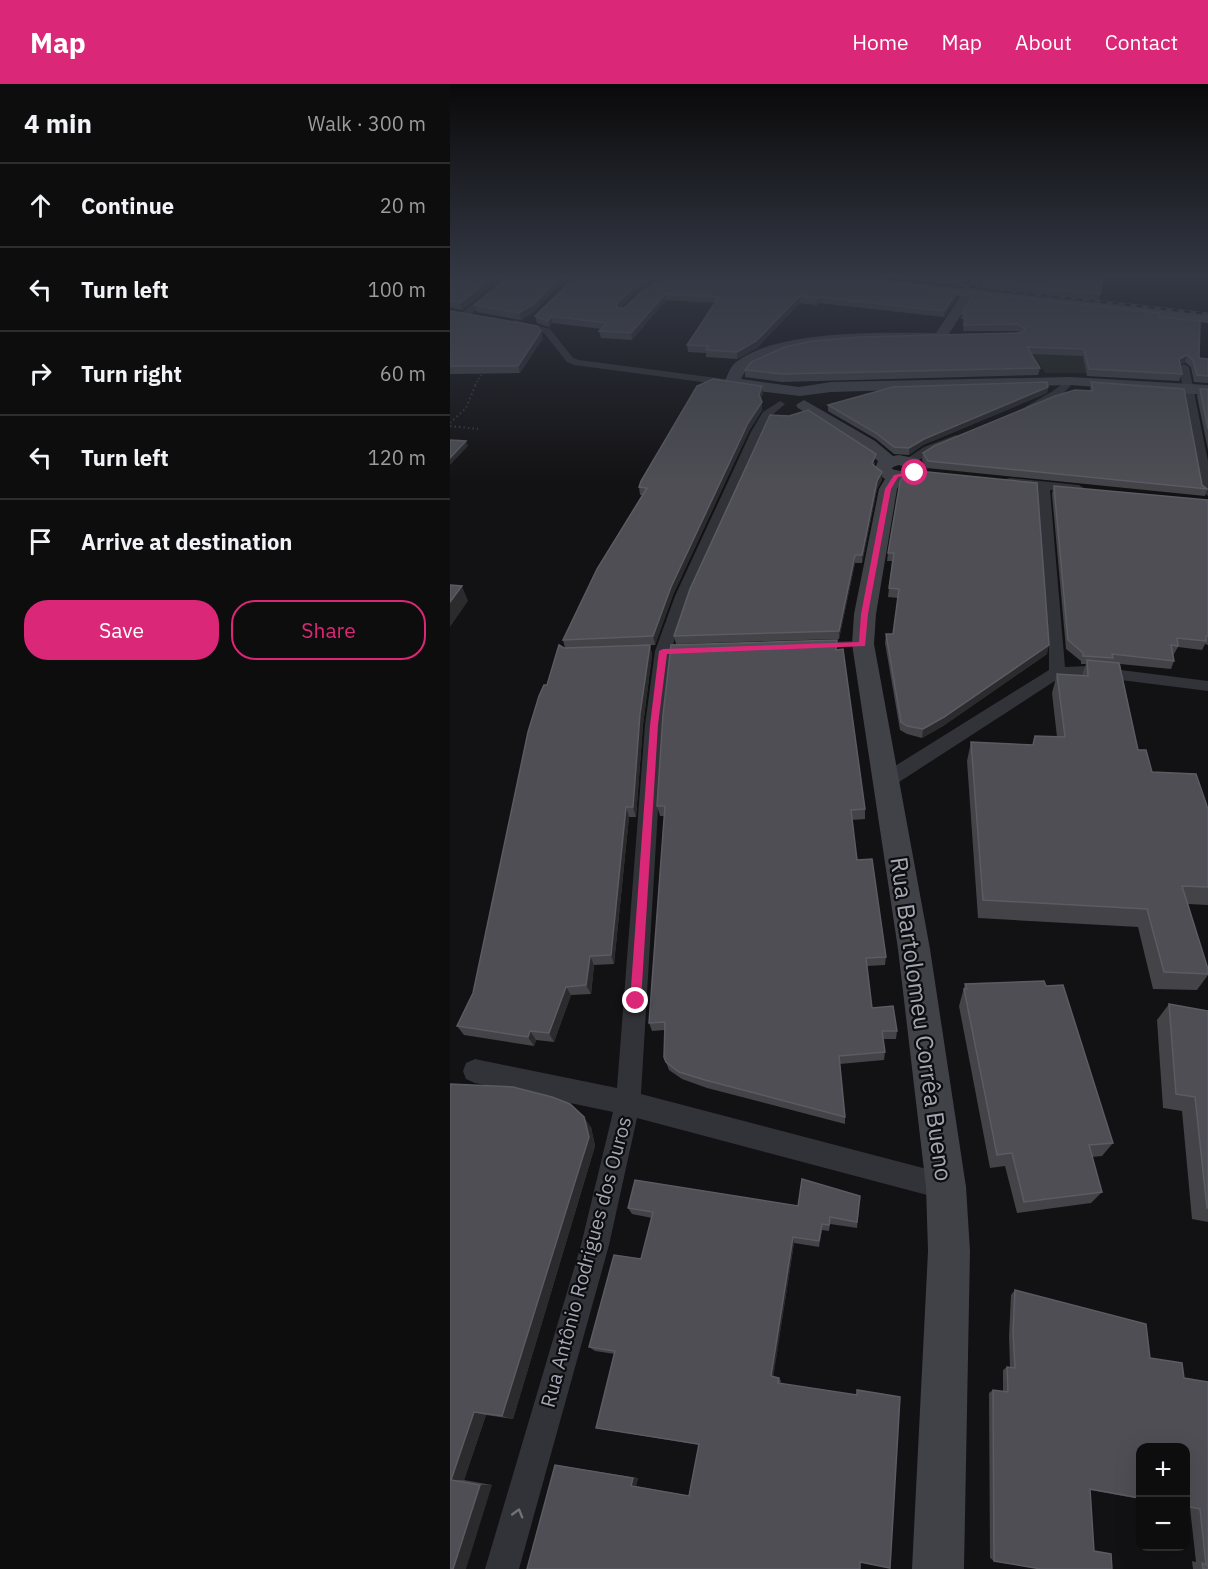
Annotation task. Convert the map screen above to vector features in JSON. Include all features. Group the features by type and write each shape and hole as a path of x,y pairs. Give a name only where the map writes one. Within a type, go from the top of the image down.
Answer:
{"street":[{"path":"559,346 570,360 577,363 732,383 803,397 869,445 907,469 928,449 972,431"},
{"path":"732,383 734,374 748,360 789,346"},
{"path":"1184,367 1208,492"},
{"path":"751,386 778,401 779,394 803,397 851,388 1070,381 1208,390"},
{"path":"1023,410 1064,390 1070,381"},
{"name":"Rua Antônio Rodrigues dos Ouros","path":"502,1569 595,1245 628,1103 654,725 663,651 682,596 757,432 767,414 778,401"},
{"name":"Rua Bartolomeu Corrêa Bueno","path":"907,469 888,489 865,614 863,644 914,949 946,1187 949,1251 938,1569"},
{"path":"1002,481 1090,490"},
{"path":"1043,485 1057,644 1057,672"},
{"path":"886,780 1057,672 1089,671 1208,686"},
{"path":"475,1071 628,1103 946,1187"}],"lane":[{"path":"816,646 863,644"}],"path":[{"path":"450,425 466,408 477,381 505,346"},
{"path":"450,425 478,429"}],"shaded area":[{"path":"1029,346 1083,346 1090,373 1045,373"}],"building":[{"path":"450,346 531,346 518,366 450,366"},
{"path":"708,346 747,346 737,352 706,350"},
{"path":"1199,346 1199,358 1208,359 1208,376 1197,375 1193,360 1187,355 1179,359 1182,374 1089,369 1084,349 1027,347 1040,368 782,374 745,370 751,362 785,347"},
{"path":"713,379 762,386 759,395 762,402 748,423 671,587 653,636 563,640 597,569 647,488 639,487 641,481 697,386"},
{"path":"1047,382 1048,387 924,439 909,448 894,447 876,433 828,405 893,387"},
{"path":"1091,382 1184,389 1202,485 1207,489 928,461 923,453 934,446 1055,396 1075,390 1093,391"},
{"path":"1200,389 1208,389 1208,429"},
{"path":"808,410 876,454 872,464 882,472 877,481 862,555 855,555 839,631 674,636 690,589 770,415 789,416"},
{"path":"450,440 466,441 450,458"},
{"path":"918,471 1037,483 1049,645 923,729 907,726 901,722 886,634 893,634 899,589 889,588 894,553 888,553 900,482 904,475"},
{"path":"1054,486 1208,500 1208,636 1206,636 1206,641 1177,638 1178,646 1171,645 1174,661 1112,654 1113,658 1083,656 1083,653 1068,640"},
{"path":"450,585 462,586 450,602"},
{"path":"837,640 836,650 843,649 865,809 851,810 857,860 872,859 886,957 866,958 872,1008 893,1006 897,1031 882,1031 885,1052 839,1056 845,1117 679,1072 666,1062 664,1057 665,1022 649,1023 665,806 657,806 663,715 671,645"},
{"path":"559,645 564,648 650,645 640,714 633,807 626,807 611,955 590,956 586,985 566,987 549,1033 530,1031 528,1037 457,1026 473,993 528,732 539,696 544,685 547,685"},
{"path":"1087,660 1119,663 1138,750 1146,750 1152,772 1196,774 1208,809 1208,887 1182,886 1208,974 1164,972 1147,909 983,900 971,742 1033,745 1035,736 1065,737 1057,674 1088,676"},
{"path":"1044,981 1046,986 1063,985 1113,1143 1089,1145 1102,1192 1024,1202 1012,1153 997,1155 964,989 967,989 965,984"},
{"path":"1169,1004 1208,1011 1208,1208 1195,1097 1176,1094"},
{"path":"450,1084 513,1087 552,1097 570,1104 584,1117 589,1137 502,1416 474,1412 451,1480 480,1485 453,1569 450,1569"},
{"path":"802,1179 860,1196 857,1222 830,1217 829,1225 822,1224 819,1241 793,1237 771,1376 779,1378 778,1383 857,1395 857,1390 900,1397 890,1568 860,1562 860,1569 527,1569 555,1465 633,1478 631,1486 689,1496 699,1444 596,1428 615,1351 589,1347 614,1255 641,1259 653,1212 628,1208 635,1180 798,1206"},
{"path":"1015,1290 1146,1324 1150,1358 1182,1363 1184,1378 1208,1382 1208,1569 1203,1569 1202,1563 1206,1565 1200,1509 1190,1507 1190,1443 1136,1443 1136,1497 1090,1489 1094,1551 1111,1554 1112,1569 1041,1569 994,1561 993,1390 1008,1392 1007,1367 1015,1368 1013,1332"}],"route":[{"path":"636,1001 654,725 663,651 863,644 865,614 888,489 896,476 915,473"}]}
